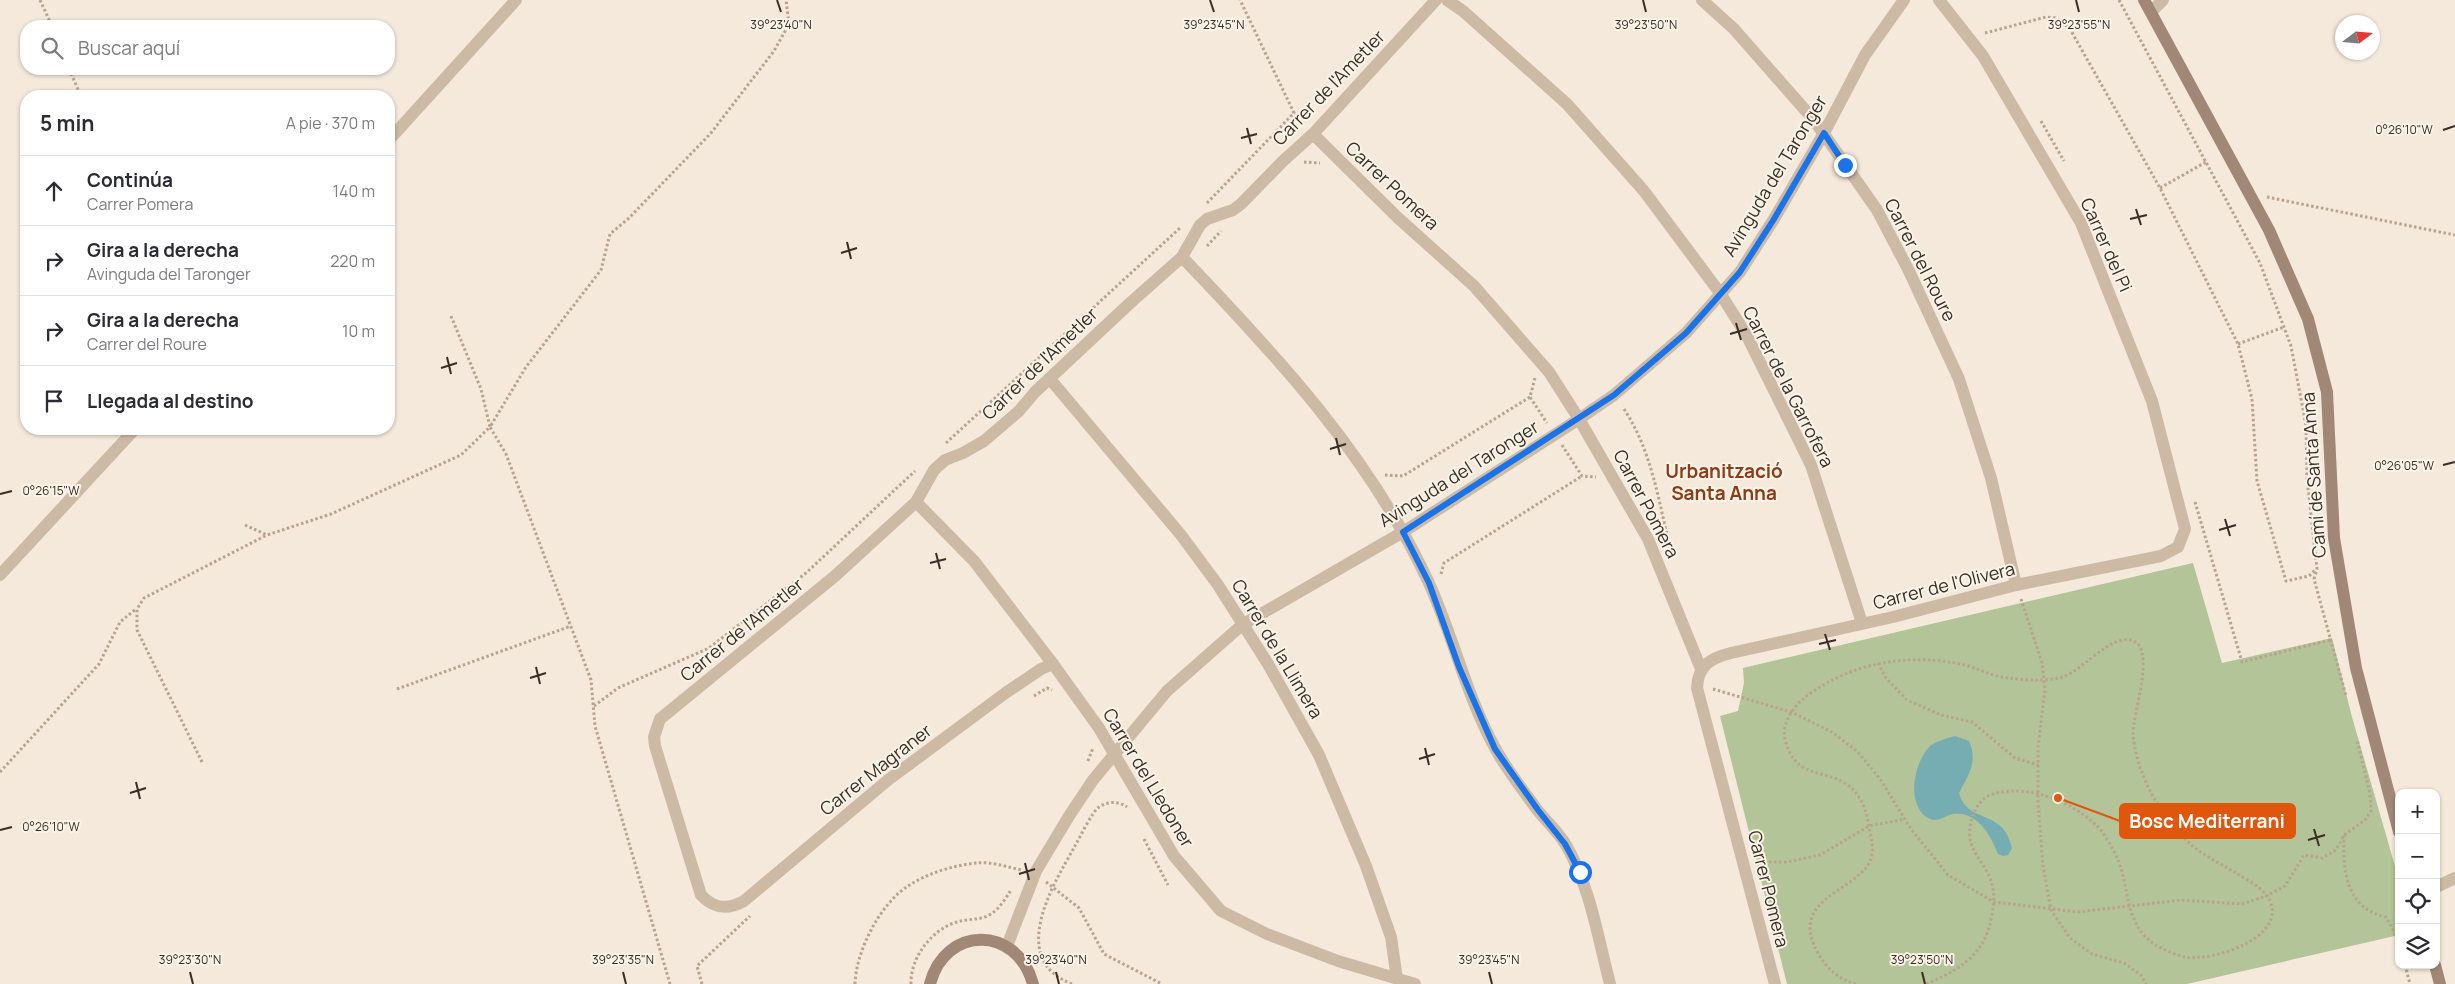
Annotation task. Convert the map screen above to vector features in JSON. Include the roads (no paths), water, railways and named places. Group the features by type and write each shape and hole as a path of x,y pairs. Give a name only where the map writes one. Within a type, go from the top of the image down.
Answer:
{"street":[{"path":"395,133 516,0"},
{"name":"Carrer de l'Ametler","path":"726,908 707,902 696,886 655,746 654,737 660,719 806,601 916,502 934,470 945,460 963,453 984,441 1019,410 1035,392 1128,304 1182,257 1200,225 1208,218 1233,210 1241,204 1283,161 1314,134 1436,0"},
{"name":"Carrer de la Garrofera","path":"1447,0 1463,10 1567,104 1644,191 1720,293 1747,336 1811,465 1862,623"},
{"name":"Carrer del Roure","path":"1702,0 1734,29 1824,133 1877,210 1909,271 1959,379 1991,478 2016,585"},
{"name":"Avinguda del Taronger","path":"1007,946 1028,873 1113,755 1167,690 1242,625 1403,532 1555,435 1614,395 1686,333 1740,272 1824,133 1865,54 1904,0"},
{"name":"Carrer del Pi","path":"1939,0 1983,56 2081,224 2152,401 2186,529"},
{"name":"Camí de Santa Anna","path":"2144,0 2269,230 2308,319 2327,392 2334,538 2356,668 2395,817"},
{"path":"2151,12 2163,0"},
{"name":"Carrer Pomera","path":"1314,134 1397,217 1474,286 1549,372 1579,419 1648,539 1701,669 1697,688 1775,984"},
{"path":"1182,257 1272,352 1335,427 1373,482 1403,532 1429,583 1459,667 1495,749 1538,810 1565,844 1580,872 1610,984"},
{"name":"Carrer de la Llimera","path":"1050,379 1181,535 1218,585 1268,664 1319,755 1366,866 1391,937 1396,979"},
{"path":"0,575 129,435"},
{"name":"Carrer del Lledoner","path":"916,502 974,561 1053,664 1099,728 1113,755 1174,856 1220,911 1267,934 1338,961 1412,984"},
{"name":"Carrer de l'Olivera","path":"1701,669 1716,657 2016,585 2161,556 2178,547 2186,529"},
{"name":"Carrer Magraner","path":"726,908 744,901 888,780 1004,694 1041,669 1053,664"},
{"path":"2440,885 2455,878"},
{"path":"930,984 933,970 943,956 957,945 973,940 990,940 1007,946 1020,956 1029,970 1033,984"},
{"path":"2436,969 2440,984"}],"water":[{"path":"1955,736 1969,741 1973,755 1971,768 1959,793 1964,803 1970,809 2002,827 2008,835 2012,848 2008,855 1998,854 1992,840 1982,826 1970,816 1953,814 1933,820 1925,816 1919,809 1914,791 1920,761 1930,746"}],"place":[{"name":"Bosc Mediterrani","path":"2058,798"}],"district":[{"name":"Urbanització Santa Anna","path":"1724,482"}]}
